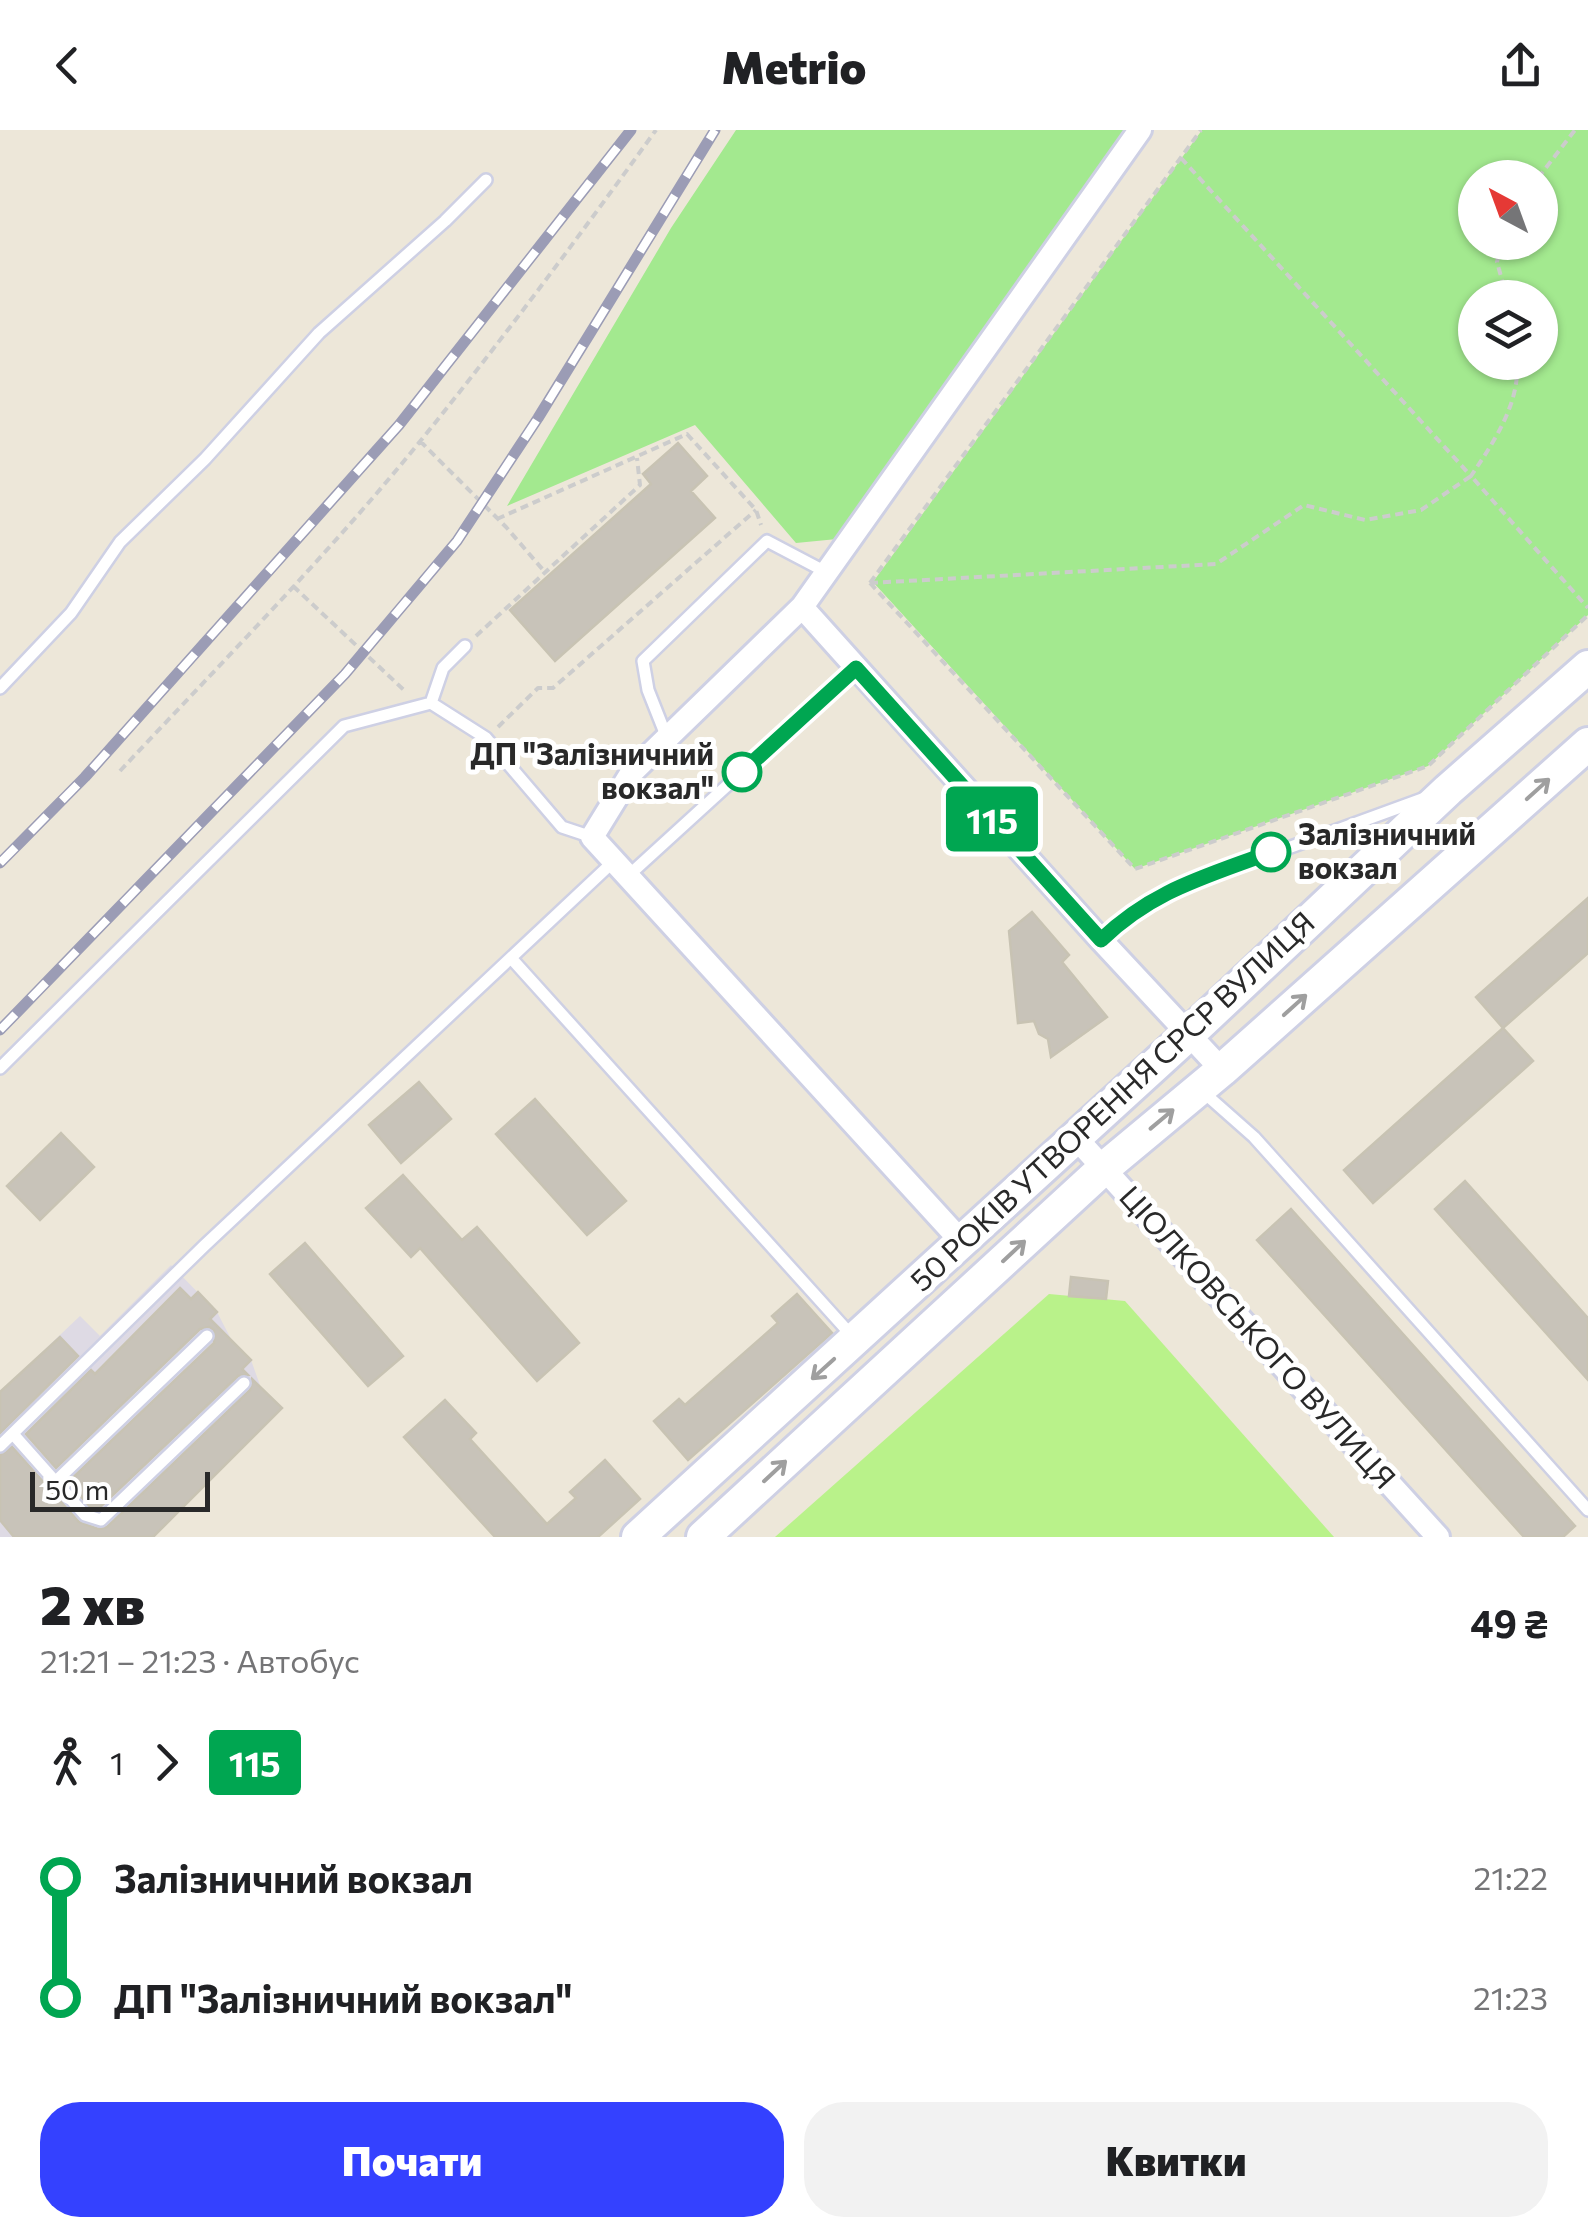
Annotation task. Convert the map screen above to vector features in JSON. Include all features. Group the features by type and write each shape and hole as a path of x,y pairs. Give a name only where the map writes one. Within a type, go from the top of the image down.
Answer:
{"main road":[{"name":"50 РОКІВ УТВОРЕННЯ СРСР ВУЛИЦЯ","path":"638,1537 1190,1034 1448,790 1588,667"},
{"name":"50 РОКІВ УТВОРЕННЯ СРСР ВУЛИЦЯ","path":"703,1537 1103,1169 1588,744"}],"street":[{"path":"962,1242 592,837 632,772 802,607 1140,130"},
{"path":"802,607 1190,1034 1210,1079"},
{"name":"ЦІОЛКОВСЬКОГО ВУЛИЦЯ","path":"1076,1138 1438,1537"}],"lane":[{"path":"0,688 71,613 120,542 205,459 318,333 445,222 486,180"},
{"path":"667,738 648,690 643,661 767,541 826,572"},
{"path":"431,703 442,668 465,646"},
{"path":"0,1446 218,1233 511,958 856,668"},
{"path":"0,1068 344,726 431,703 486,738 562,827 592,837"},
{"path":"1101,940 1128,914 1159,895 1448,790"},
{"path":"511,958 855,1340"},
{"path":"1210,1079 1254,1137 1588,1510"},
{"path":"56,1482 207,1336"},
{"path":"13,1434 85,1515 101,1520 244,1383"}],"path":[{"path":"120,771 293,586 420,441 656,130"},
{"path":"870,583 1201,130"},
{"path":"1552,160 1575,130"},
{"path":"870,583 1135,868 1428,766 1588,612 1471,476 1180,158"},
{"path":"870,583 1216,564 1304,505 1365,520 1421,510 1471,476 1500,432 1516,380"},
{"path":"497,518 687,434 756,510 767,541"},
{"path":"420,441 544,571"},
{"path":"465,646 640,485 637,456"},
{"path":"486,738 538,688 552,688 756,510"},
{"path":"293,586 406,692"}],"shaded area":[{"path":"171,1265 217,1312 231,1339 251,1360 261,1388 282,1408 153,1537 0,1537 0,1392 80,1316 100,1336"}],"green space":[{"path":"736,130 1125,130 837,539 796,543 695,425 507,506 671,228"},
{"path":"1202,130 1588,130 1588,615 1428,766 1135,869 873,582"},
{"path":"1049,1294 1125,1301 1334,1537 775,1537"}],"building":[{"path":"678,443 707,476 691,491 715,518 555,661 510,610 651,484 643,474"},
{"path":"1588,898 1588,953 1503,1028 1476,997"},
{"path":"1032,912 1069,955 1062,962 1107,1017 1051,1057 1048,1039 1039,1034 1034,1021 1018,1023 1009,931"},
{"path":"1503,1028 1533,1061 1373,1203 1344,1170"},
{"path":"419,1082 451,1119 401,1163 369,1125"},
{"path":"535,1099 626,1201 587,1235 496,1134"},
{"path":"61,1133 94,1167 40,1220 7,1186"},
{"path":"403,1175 462,1240 477,1227 579,1343 537,1381 420,1248 411,1257 366,1208"},
{"path":"1465,1181 1588,1318 1588,1380 1435,1209"},
{"path":"1291,1209 1575,1526 1563,1537 1524,1537 1257,1240"},
{"path":"305,1243 403,1356 368,1386 270,1274"},
{"path":"1071,1277 1108,1281 1106,1299 1069,1296"},
{"path":"180,1288 191,1299 198,1292 217,1312 210,1319 251,1360 242,1369 248,1375 238,1376 98,1509 90,1507 68,1482 214,1343 214,1330 200,1329 56,1468 26,1434 91,1370 95,1374"},
{"path":"797,1294 832,1333 688,1460 654,1421 679,1399 685,1405 778,1323 772,1316"},
{"path":"60,1337 78,1356 0,1433 0,1392"},
{"path":"252,1379 282,1408 153,1537 14,1537 0,1520 0,1455 12,1447 79,1522 98,1529 107,1527 250,1390"},
{"path":"445,1400 476,1433 470,1439 547,1524 576,1498 570,1492 605,1460 640,1499 598,1537 495,1537 404,1437"}],"railway":[{"path":"0,863 85,777 399,425 631,130"},
{"path":"0,1030 345,674 457,541 538,418 715,130"}],"bus line":[{"name":"115","path":"742,772 856,668 1101,940 1128,914 1159,895 1271,852"}],"place":[{"name":"ДП \"Залізничний вокзал\"","path":"742,772"},
{"name":"Залізничний вокзал","path":"1271,852"}]}
